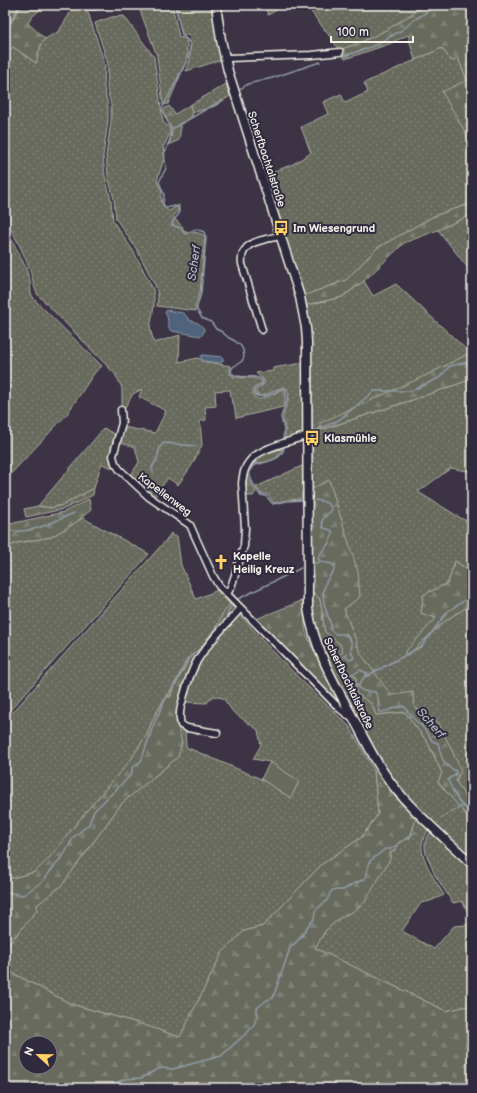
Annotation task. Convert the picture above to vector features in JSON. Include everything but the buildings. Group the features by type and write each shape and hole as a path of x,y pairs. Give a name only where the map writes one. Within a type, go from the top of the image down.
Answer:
{"main road":[{"name":"Scherfbachtalstraße","path":"216,5 225,59 233,91 300,297 306,328 308,435 308,608 318,648 376,760 399,794 472,864"}],"street":[{"path":"86,5 105,5"},
{"path":"225,59 312,55 340,52"},
{"path":"262,330 242,264 242,256 243,251 249,244 280,236"},
{"name":"Kapellenweg","path":"121,410 122,423 113,456 115,463 120,470 149,497 190,525 219,586 340,709 352,716"},
{"path":"227,594 231,587 244,546 245,528 242,478 248,462 261,452 308,435"},
{"path":"217,733 188,728 182,725 179,719 179,713 189,680 198,661 209,645 240,609"}],"green space":[{"path":"5,5 22,5 5,32"},
{"path":"22,5 45,5 32,17 28,23 45,39 41,44 36,63 13,47 5,55 5,32"},
{"path":"75,5 81,5 87,9 105,65 104,88 108,105 108,121 103,156 105,176 111,200 113,221 134,252 153,289 154,306 150,328 154,343 180,335 179,362 198,358 206,362 231,366 230,374 234,377 254,378 262,381 262,383 254,387 253,391 254,397 258,399 267,397 282,389 285,390 283,407 236,418 230,390 215,391 216,406 205,407 206,420 200,421 202,445 192,465 178,485 168,478 154,497 130,477 139,462 135,447 119,442 123,427 155,433 166,411 139,397 142,389 133,394 122,412 122,388 115,374 38,295 24,255 5,219 5,55 13,47 36,63 41,44 45,39 59,31"},
{"path":"138,5 172,5 179,37 187,39 187,60 168,104 163,105 157,56"},
{"path":"175,5 211,5 221,60 186,71 190,60 190,36 182,34"},
{"path":"265,5 285,5 268,15"},
{"path":"306,5 425,5 378,34 339,50"},
{"path":"425,5 472,5 471,142 442,92 467,80 458,58 451,61 442,48 415,60 408,35 389,44 345,59 339,50 378,34"},
{"path":"124,16 154,57 163,122 170,128 170,133 163,148 165,156 157,180 162,190 162,202 164,207 169,211 179,205 178,211 173,217 183,227 183,230 200,233 205,236 200,292 195,307 196,311 157,306 158,296 156,287 137,250 116,219 106,156 111,121 111,105 107,88 108,64 95,23 112,17"},
{"path":"442,48 458,58 467,80 472,141 472,203 434,216 377,248 346,280 303,296 266,175 293,164 311,153 301,127 328,114 323,102 341,94 345,103 368,92 364,83"},
{"path":"226,84 230,96 215,106 192,113 190,105"},
{"path":"190,105 193,117 177,125 181,127 179,140 167,146 172,130 165,118 164,109 169,106 175,114"},
{"path":"472,203 472,214 438,230 404,243 364,281 342,297 307,305 303,296 346,280 377,248 434,216"},
{"path":"472,214 472,273 438,230"},
{"path":"5,226 25,266 30,281 31,294 35,300 102,366 95,372 67,414 5,480"},
{"path":"364,281 373,296 396,284 470,353 321,430 472,379 472,472 451,468 418,492 464,520 472,521 472,573 455,561 448,583 423,595 436,618 408,655 446,620 472,604 472,803 469,803 456,781 439,723 414,707 391,696 361,655 344,609 360,596 329,480 312,489 312,375 310,327 307,305 342,297"},
{"path":"472,352 472,379 320,430 320,423 429,374"},
{"path":"303,363 304,430 300,435 285,441 283,417 289,396 287,388 279,389 264,395 256,394 256,390 265,382 256,373 273,371 273,368"},
{"path":"104,428 117,436 111,453 118,470 102,464 94,488 63,505 50,508 38,506"},
{"path":"283,449 274,459 255,464 249,470 247,475 256,492 253,496 245,496 246,476 252,463 264,454"},
{"path":"304,465 301,499 274,503 267,494 261,494 256,487"},
{"path":"329,480 358,572 360,597 344,609 361,654 391,695 413,692 414,707 439,723 461,770 456,781 469,803 472,803 472,817 468,817 438,782 442,773 428,743 405,712 376,715 372,704 356,693 356,677 333,660 343,652 340,644 325,632 320,599 310,589 312,489"},
{"path":"94,488 93,495 64,509 26,517 24,509 38,506 50,508 63,505"},
{"path":"89,499 91,510 75,523 51,537 17,543 5,548 5,525 64,512"},
{"path":"83,518 149,554 5,716 5,548 17,543 51,537"},
{"path":"171,533 172,536 177,536 181,565 196,599 218,590 230,604 201,648 190,657 168,699 167,694 153,719 148,732 130,761 89,808 50,857 35,872 5,880 5,721"},
{"path":"455,561 472,573 472,604 446,620 408,655 404,653 436,618 421,613 423,595 448,583"},
{"path":"310,589 320,599 325,632 340,644 343,652 333,660 356,677 356,693 372,704 376,715 405,712 428,743 442,773 438,782 468,817 472,817 472,859 411,802 378,757 330,665 315,630"},
{"path":"304,600 306,633 343,707 340,707 256,619"},
{"path":"230,604 236,610 197,660 177,719 182,743 178,757 122,803 62,885 37,905 37,910 5,949 5,880 35,872 50,857 89,808 130,761 148,732 153,719 167,694 169,698 190,657 201,648"},
{"path":"239,613 263,641 298,677 349,726 374,770 378,814 362,837 322,864 263,926 244,931 222,953 180,1038 138,1023 71,1004 5,969 5,949 37,910 37,905 62,885 122,803 178,757 177,722 179,721 185,728 186,747 261,779 291,797 270,762 253,759 261,745 258,730 233,712 223,698 213,696 207,703 183,702 192,676 200,661 213,643"},
{"path":"270,762 299,781 291,798 261,779"},
{"path":"374,770 395,797 416,818 410,838 399,842 394,851 391,852 390,859 365,902 352,912 341,917 326,930 315,948 446,1011 472,1005 472,1088 5,1088 5,969 71,1004 138,1023 180,1037 222,953 244,931 263,926 322,864 362,837 378,814"},
{"path":"416,818 428,830 422,844 422,850 426,863 444,895 421,903 402,931 434,949 454,926 465,925 472,922 472,1005 446,1011 315,948 326,930 341,917 352,912 399,842 410,838"},
{"path":"430,833 472,870 472,920 462,901 453,903 435,875 425,848 427,837"}],"water":[{"path":"168,310 185,314 189,320 201,325 204,330 201,336 172,331 169,329 167,316 165,313"},
{"path":"201,356 222,357 223,361 221,363 203,361"}],"waterway":[{"path":"5,30 20,5"},
{"name":"Scherf","path":"175,5 182,35 191,44 188,58 162,109 171,129 170,142 164,154 166,168 159,182 164,194 163,204 166,208 175,206 179,208 179,214 173,221 172,225 180,228 185,234 196,229 204,232 206,238 201,293 197,310 202,318 211,322 216,329 241,346 244,357 242,361 233,367 231,370 232,374 236,376 256,377 263,380 263,384 254,390 255,395 261,397 285,388 287,399 281,417 284,430 283,441"},
{"path":"344,56 371,47 402,30 414,20 438,5"},
{"path":"239,90 248,84 272,78 320,62"},
{"path":"172,129 222,100"},
{"path":"314,431 339,420 374,391 411,391 439,378 450,366 468,362"},
{"path":"153,472 152,467 157,459 160,447 164,443 197,446"},
{"name":"Scherf","path":"284,446 281,454 274,460 255,465 250,471 251,478 260,495 266,496 273,504 304,500"},
{"name":"Scherf","path":"255,465 256,461"},
{"name":"Scherf","path":"315,500 327,503 332,509 322,521 323,528 331,530 333,533 329,543 318,558 321,562 335,566 326,582 323,592 324,604 331,625 330,629 336,634 346,634 352,643 351,651 354,658 350,660 344,656 342,659 345,668 349,674 354,674 360,670 367,673 358,686 363,691 375,692 378,697 380,712 398,707 405,707 411,716 427,732 432,741 438,743 443,760 451,769 456,771 455,775 448,780 452,789 457,799 464,807 472,811"},
{"path":"5,531 34,529 74,513"},
{"name":"Scherf","path":"314,563 320,562"},
{"path":"238,599 301,568"},
{"path":"365,677 422,646 447,612 468,598 472,598"},
{"path":"5,892 23,895 42,882 65,853 73,838 89,824 94,811 132,774 132,768 141,761 153,726 187,659 202,647 226,619 231,607"},
{"path":"441,818 462,806"},
{"path":"107,1086 125,1079 141,1078 160,1068 173,1069 221,1056 253,1027 257,1016 257,1008 267,1000 273,998 290,948 301,937 314,919 315,911 327,900 332,890 343,890 365,879 370,861 385,849 391,849 416,832"}],"place":[{"name":"Im Wiesengrund","path":"281,228"},
{"name":"Klasmühle","path":"312,438"},
{"name":"Kapelle Heilig Kreuz","path":"221,562"}]}
